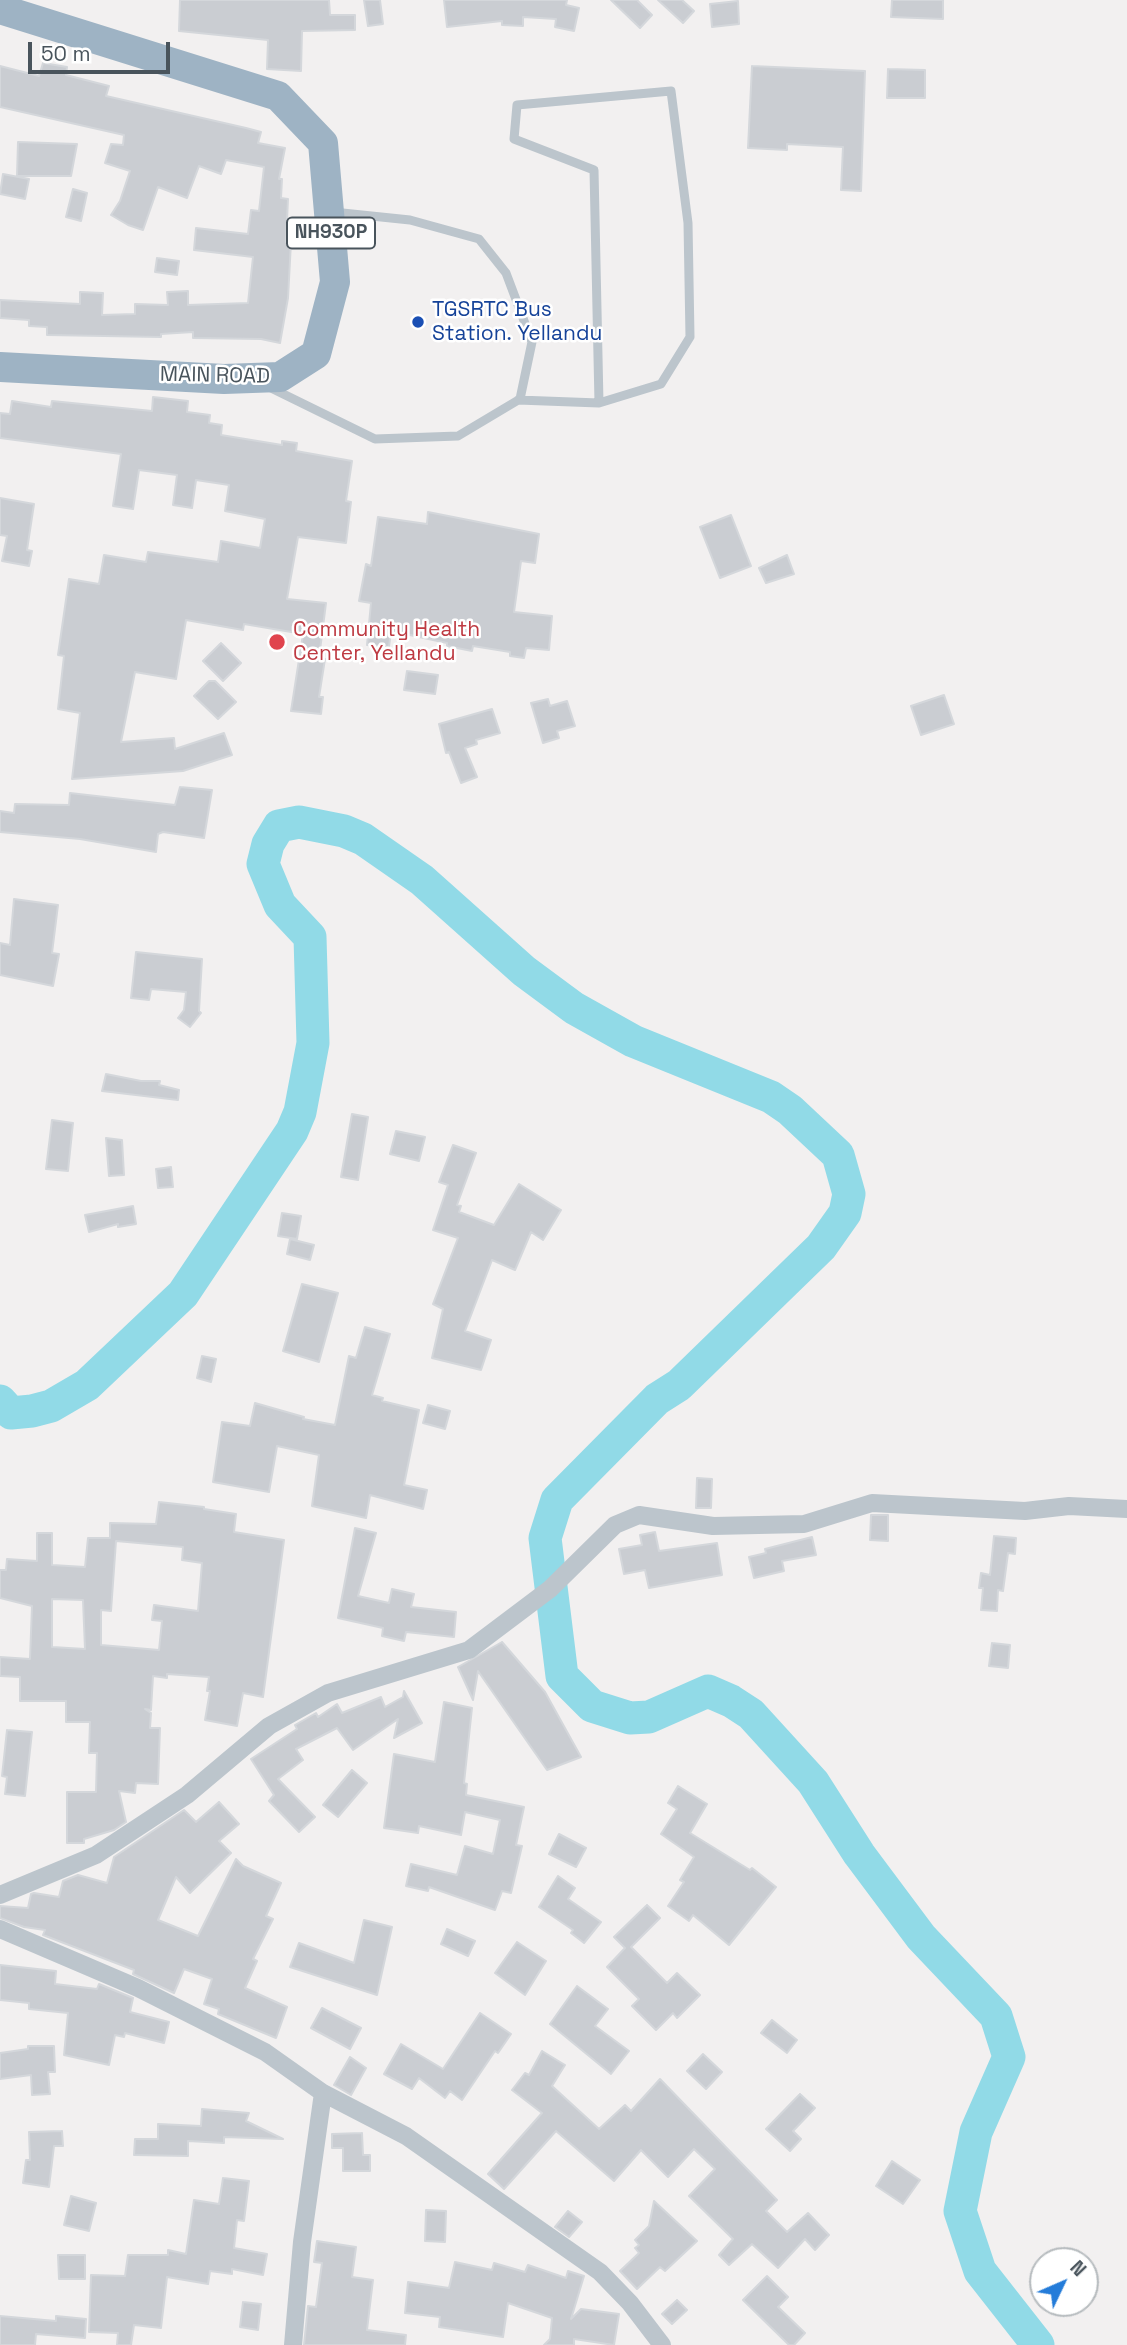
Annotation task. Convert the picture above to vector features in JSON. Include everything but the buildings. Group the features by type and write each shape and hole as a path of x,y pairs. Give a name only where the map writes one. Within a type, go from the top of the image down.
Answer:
{"highway":[{"name":"MAIN ROAD","path":"0,9 278,96 323,143 335,282 316,354 280,377 0,368"}],"street":[{"path":"0,1895 96,1855 187,1795 268,1726 328,1693 469,1650 550,1589 615,1525 639,1515 713,1526 804,1524 872,1503 1026,1511 1069,1506 1127,1508"},
{"path":"0,1929 138,1988 265,2052 323,2094 406,2136 600,2272 631,2303 662,2345"},
{"path":"293,2345 302,2242 323,2094"}],"lane":[{"path":"251,378 375,439 458,436 518,400 599,403 661,384 690,337 688,223 671,91 517,105 514,139 594,170 599,403"},
{"path":"329,211 410,220 479,239 506,273 532,342 518,400"}],"waterway":[{"path":"0,1401 11,1413 32,1411 51,1406 87,1385 183,1294 292,1131 300,1112 313,1043 310,937 280,905 263,864 268,844 279,826 299,822 344,831 363,839 422,880 524,971 574,1008 633,1041 771,1097 790,1110 838,1155 849,1194 845,1213 821,1247 679,1385 657,1399 557,1500 545,1538 562,1676 592,1706 630,1718 649,1717 708,1691 751,1714 813,1782 859,1854 921,1937 996,2016 1009,2057 976,2132 960,2211 980,2271 1038,2345"}],"place":[{"name":"TGSRTC Bus Station. Yellandu","path":"418,322"},
{"name":"Community Health Center, Yellandu","path":"277,642"}]}
